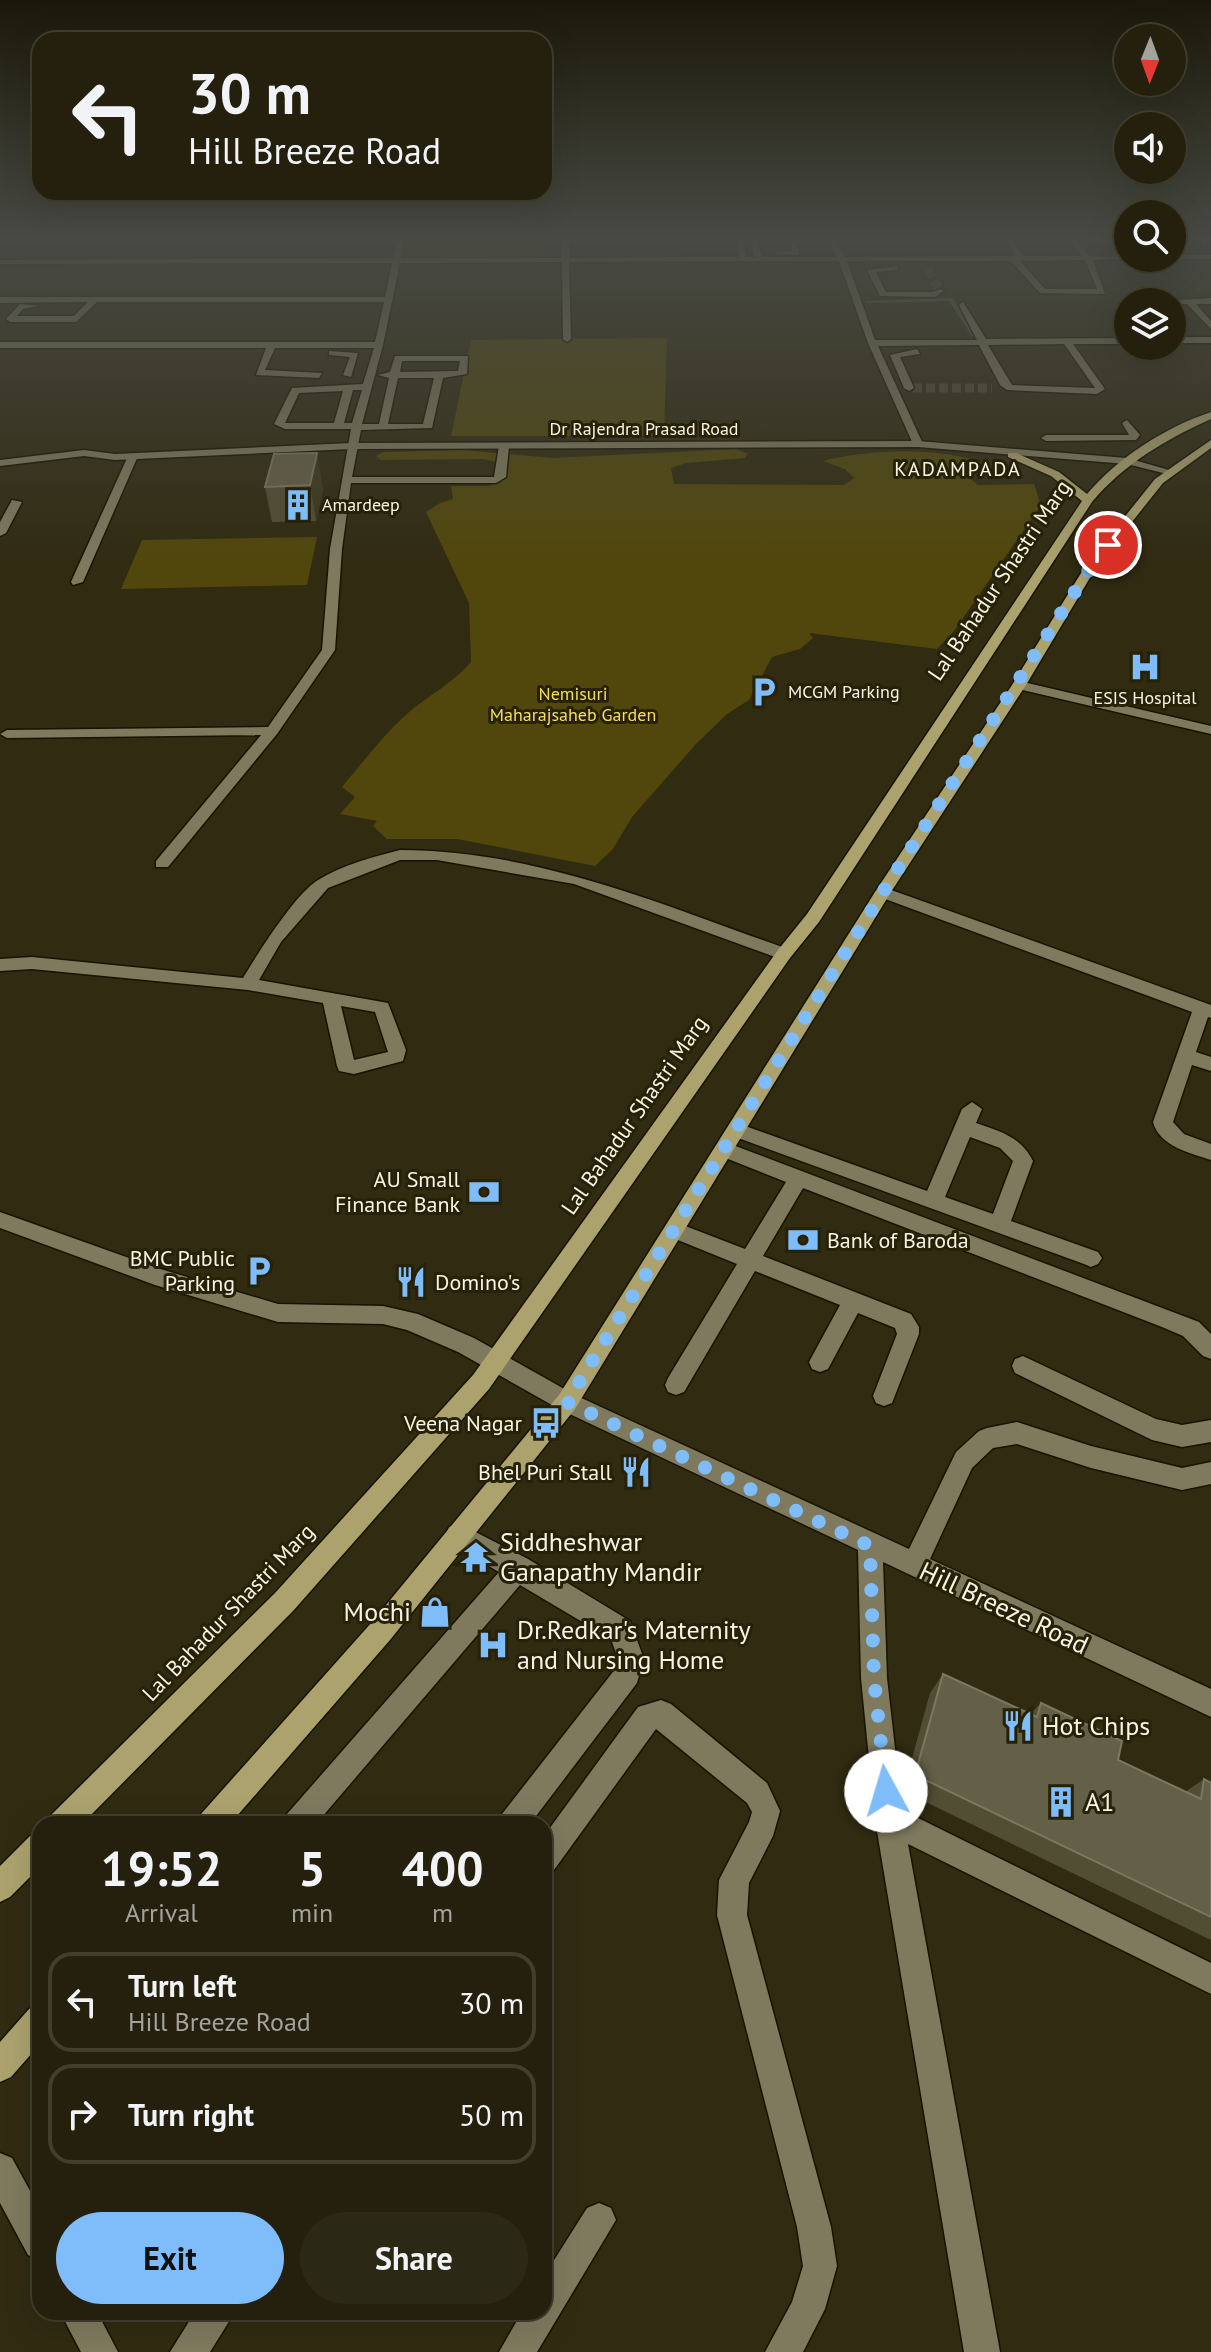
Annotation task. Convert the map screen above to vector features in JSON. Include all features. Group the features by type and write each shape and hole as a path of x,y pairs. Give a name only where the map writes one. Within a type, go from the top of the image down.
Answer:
{"main road":[{"name":"Lal Bahadur Shastri Marg","path":"70,1816 284,1602 489,1373 784,954 813,918 1088,500 1114,470 1127,461 1175,431 1211,415"},
{"path":"218,1816 381,1631 567,1402 883,892 1019,685 1092,565 1165,476 1211,443"},
{"path":"1012,455 1055,474 1088,500"},
{"path":"0,1887 32,1854"},
{"path":"0,2066 32,2030"}],"street":[{"path":"186,348 350,353 355,355 348,375"},
{"path":"270,349 304,348"},
{"path":"162,864 272,731 328,650 330,598 351,446 378,348"},
{"path":"874,348 918,444"},
{"path":"893,388 911,388 895,355 932,348"},
{"path":"979,348 995,384 992,388"},
{"path":"981,348 1010,388 1097,391 1100,389 1071,348"},
{"path":"270,349 259,373 262,375 348,375 371,375 394,375 439,375 462,374 465,358 400,357 394,375 383,426"},
{"path":"367,387 295,390 279,424 429,425 439,375"},
{"path":"338,426 349,387"},
{"path":"1046,438 1132,438 1135,435 1127,423"},
{"path":"1040,426 1054,454"},
{"name":"Dr Rajendra Prasad Road","path":"0,472 78,466 115,457 351,446 918,444 1127,461 1165,476"},
{"path":"346,480 496,480 501,477 504,446"},
{"path":"986,449 1165,476"},
{"name":"Dr Rajendra Prasad Road","path":"0,463 84,453 115,457"},
{"path":"77,582 133,456"},
{"path":"0,533 16,502"},
{"path":"1019,685 1211,730"},
{"path":"7,734 272,731"},
{"path":"248,984 275,939 322,884 371,863 400,855 437,855 577,880 784,954"},
{"path":"883,892 1206,1010 1163,1122 1165,1130 1177,1139 1211,1152"},
{"path":"0,965 32,963 248,984 331,999"},
{"path":"1186,1056 1211,1064"},
{"path":"933,1201 968,1118 1014,1146 1021,1154 1023,1161 999,1225"},
{"path":"737,1130 1091,1258"},
{"path":"725,1150 1170,1320 1191,1329 1211,1349"},
{"path":"676,1385 798,1179"},
{"name":"Hill Breeze Road","path":"0,1220 155,1276 278,1313 383,1315 410,1321 466,1345 489,1373 567,1402 1211,1703"},
{"path":"675,1230 903,1321 908,1327 884,1396"},
{"path":"820,1362 853,1301"},
{"path":"1023,1366 1152,1429 1182,1436 1211,1431"},
{"path":"914,1566 964,1460 987,1439 1017,1433 1091,1457 1182,1479 1211,1473"},
{"path":"458,1535 621,1630 631,1659 628,1674 518,1816"},
{"path":"870,1546 874,1678 889,1819 982,2352"},
{"path":"304,1816 519,1568"},
{"path":"552,1849 648,1717 654,1714 661,1714 757,1793 766,1811 763,1826 734,1880 732,1915 814,2227 820,2266 807,2309 783,2352"},
{"path":"889,1819 1211,1979"},
{"path":"0,2170 32,2228"},
{"path":"552,2296 599,2220"},
{"path":"82,2320 100,2352"},
{"path":"188,2352 211,2320"},
{"path":"517,2352 537,2320"}],"green space":[{"path":"469,348 667,348 664,436 451,436"},
{"name":"Nemisuri Maharajsaheb Garden","path":"736,449 748,454 745,458 686,463 671,468 674,484 844,485 854,478 845,469 823,461 882,452 926,452 985,464 974,469 968,477 978,485 1034,484 1041,505 954,631 937,649 809,633 813,638 800,649 772,657 749,700 727,714 696,744 632,817 613,849 595,866 457,839 387,839 373,826 377,821 340,814 355,797 342,787 374,748 408,713 471,662 469,603 426,512 453,499 451,486 490,486 504,477 505,464 483,459 381,460 376,456 383,452 464,450 552,458"},
{"path":"317,537 307,585 121,589 142,540"}],"building":[{"path":"317,453 310,485 265,487 274,454"},
{"name":"A1","path":"943,1674 1037,1717 1041,1703 1122,1741 1118,1760 1201,1799 1204,1779 1211,1783 1211,1917 915,1775"}],"tunnel":[{"path":"913,388 992,388"}],"place":[{"name":"Amardeep","path":"298,505"},
{"name":"ESIS Hospital","path":"1145,667"},
{"name":"MCGM Parking","path":"764,692"},
{"name":"AU Small Finance Bank","path":"484,1192"},
{"name":"Bank of Baroda","path":"803,1240"},
{"name":"BMC Public Parking","path":"259,1271"},
{"name":"Domino's","path":"411,1282"},
{"name":"Veena Nagar","path":"546,1423"},
{"name":"Bhel Puri Stall","path":"636,1472"},
{"name":"Siddheshwar Ganapathy Mandir","path":"476,1557"},
{"name":"Mochi","path":"435,1612"},
{"name":"Dr.Redkar's Maternity and Nursing Home","path":"493,1645"},
{"name":"Hot Chips","path":"1018,1726"},
{"name":"A1","path":"1061,1802"}],"district":[{"name":"KADAMPADA","path":"958,469"}],"route":[{"path":"886,1791 874,1678 870,1546 567,1402 883,892 1019,685 1092,565 1108,545"}]}
